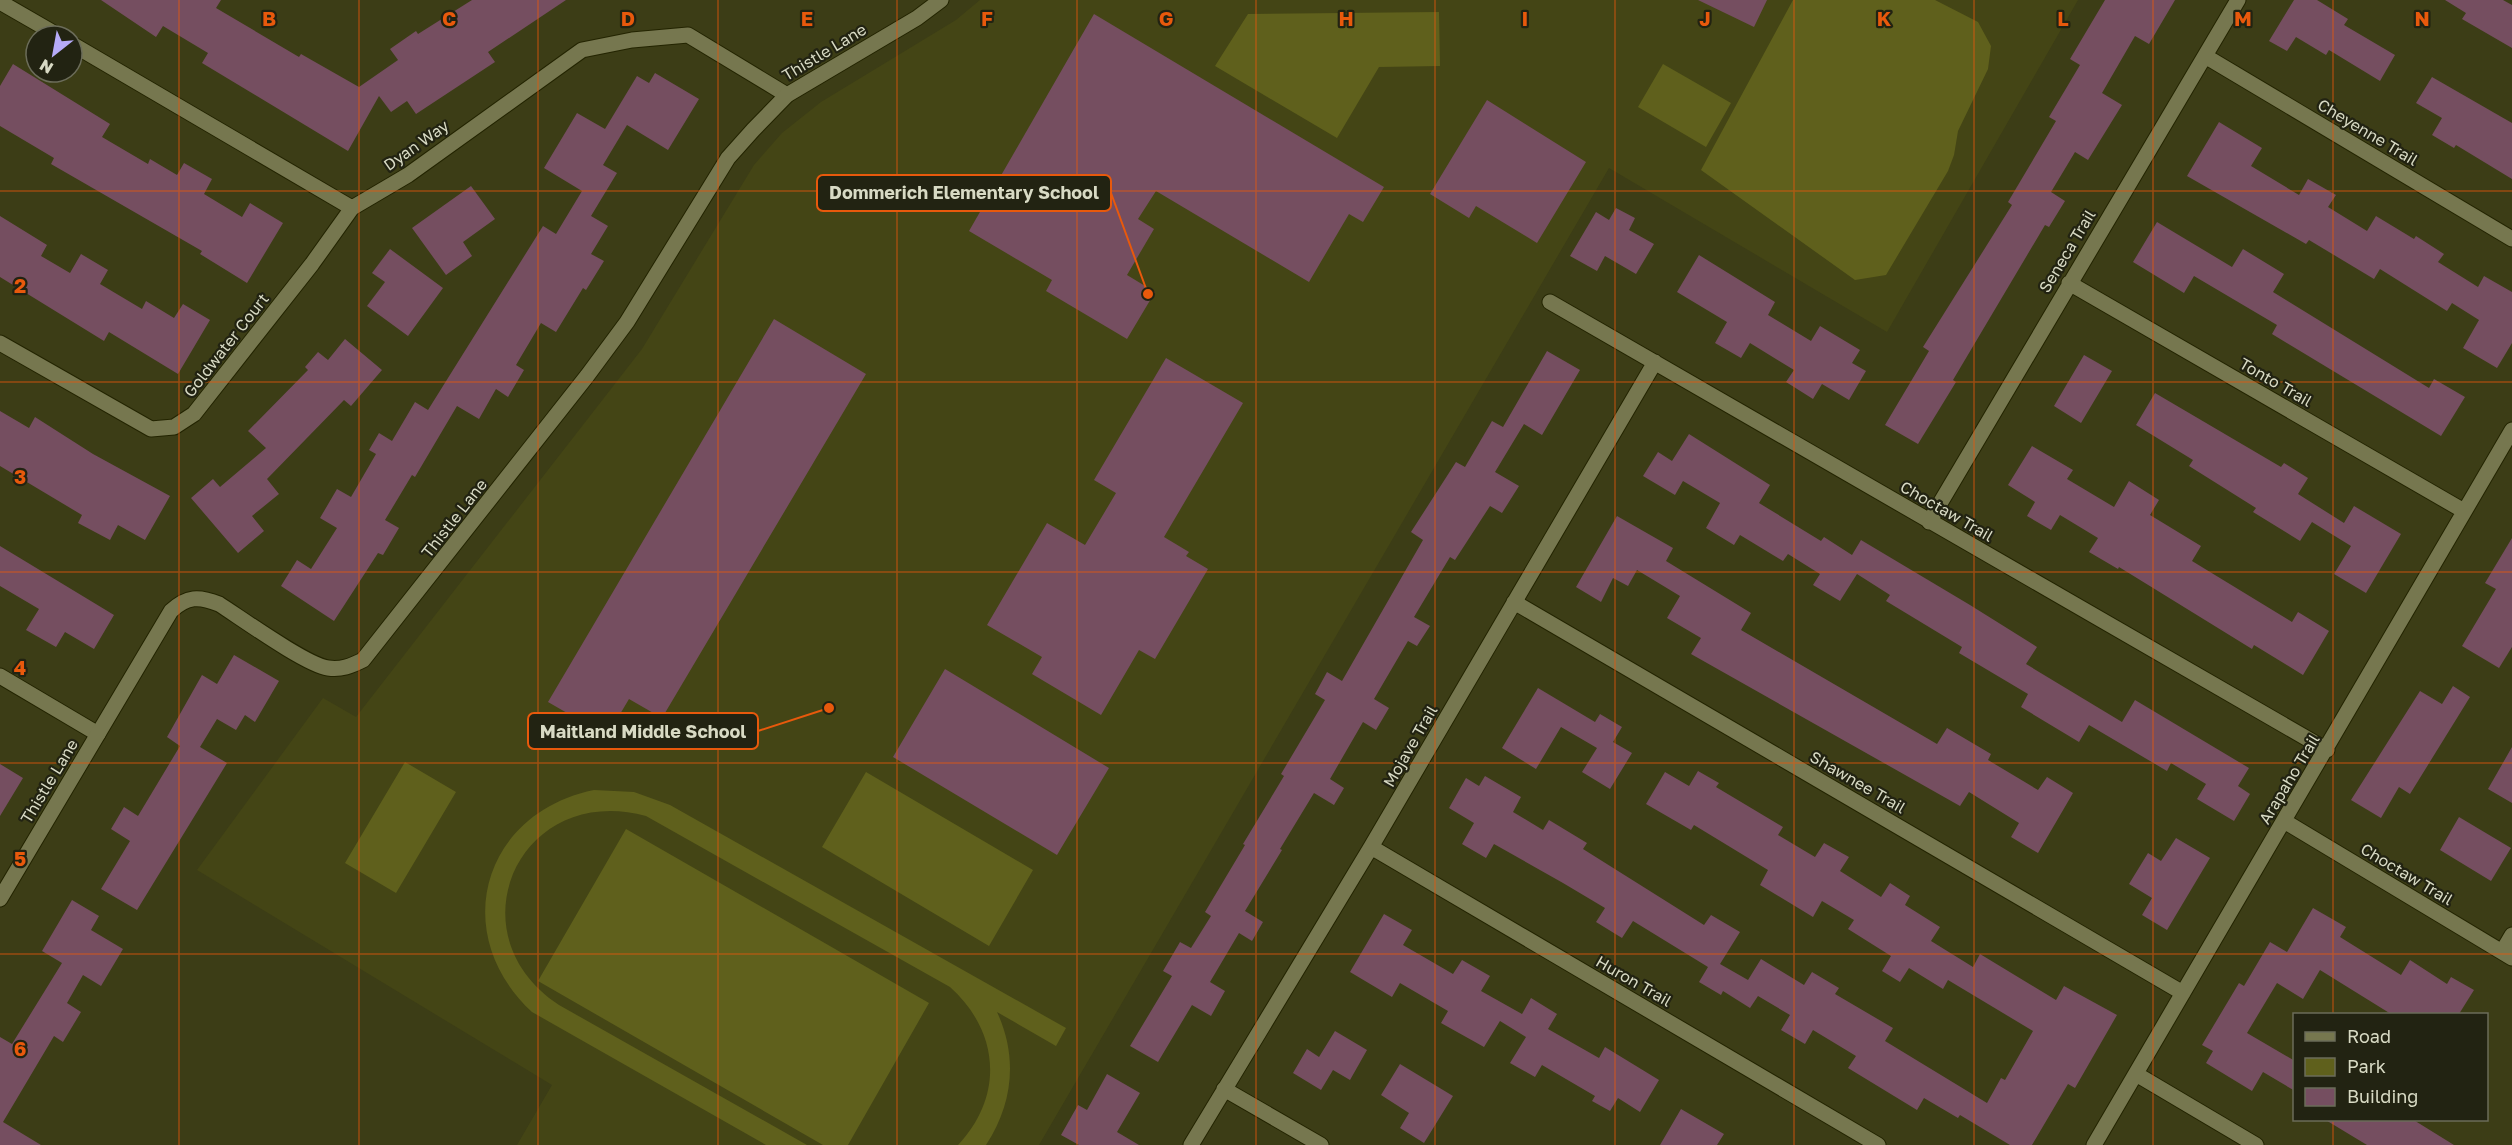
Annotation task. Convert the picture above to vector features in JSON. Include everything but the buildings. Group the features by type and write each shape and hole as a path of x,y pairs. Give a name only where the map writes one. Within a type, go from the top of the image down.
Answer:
{"street":[{"name":"Thistle Lane","path":"0,899 171,611 182,600 191,597 205,598 219,604 307,659 327,668 348,668 363,660 377,645 627,322 728,158 787,95 917,18 940,0"},
{"name":"Seneca Trail","path":"1929,522 2238,0"},
{"path":"0,2 38,24"},
{"name":"Dyan Way","path":"352,208 408,175 582,50 632,40 688,35 787,95"},
{"path":"84,51 352,208"},
{"name":"Cheyenne Trail","path":"2205,56 2512,238"},
{"name":"Goldwater Court","path":"0,344 151,429 174,427 194,414 312,264 352,208"},
{"name":"Tonto Trail","path":"2069,284 2464,512"},
{"name":"Choctaw Trail","path":"1550,302 2327,750"},
{"name":"Mojave Trail","path":"1191,1145 1371,847 1655,362"},
{"name":"Arapaho Trail","path":"2094,1145 2512,430"},
{"name":"Shawnee Trail","path":"1514,602 2183,993"},
{"path":"0,676 98,734"},
{"name":"Choctaw Trail","path":"2284,821 2507,955"},
{"name":"Huron Trail","path":"1371,847 1878,1145"},
{"path":"2507,955 2512,935"},
{"path":"2136,1074 2256,1145"},
{"path":"1224,1089 1321,1145"}],"shaded area":[{"path":"980,0 2078,0 1887,332 1609,168 1039,1145 517,1145 552,1085 197,870 323,698 356,717 642,349 754,165 782,133 821,102 956,20"}],"green space":[{"path":"1793,0 1935,0 1978,22 1991,46 1988,69 1958,131 1954,155 1948,171 1886,275 1855,280 1701,170"},
{"path":"1439,12 1440,66 1379,67 1337,138 1215,66 1248,14"},
{"path":"1663,64 1731,103 1706,147 1638,107"},
{"path":"405,762 456,792 396,893 345,863"},
{"path":"866,772 1033,870 989,946 822,847"},
{"path":"594,790 634,792 670,805 1066,1028 1056,1046 997,1012 1008,1046 1009,1080 1002,1113 986,1145 958,1145 973,1126 983,1106 989,1085 990,1064 987,1044 979,1024 967,1005 950,987 646,816 601,811 564,821 534,842 514,871 506,905 509,941 527,975 559,1005 807,1145 766,1145 532,1012 506,981 490,948 485,914 490,880 503,850 525,823 556,803"},
{"path":"626,829 929,1003 848,1145 823,1145 538,981"}],"place":[{"name":"Dommerich Elementary School","path":"1148,294"},
{"name":"Maitland Middle School","path":"829,708"}]}
